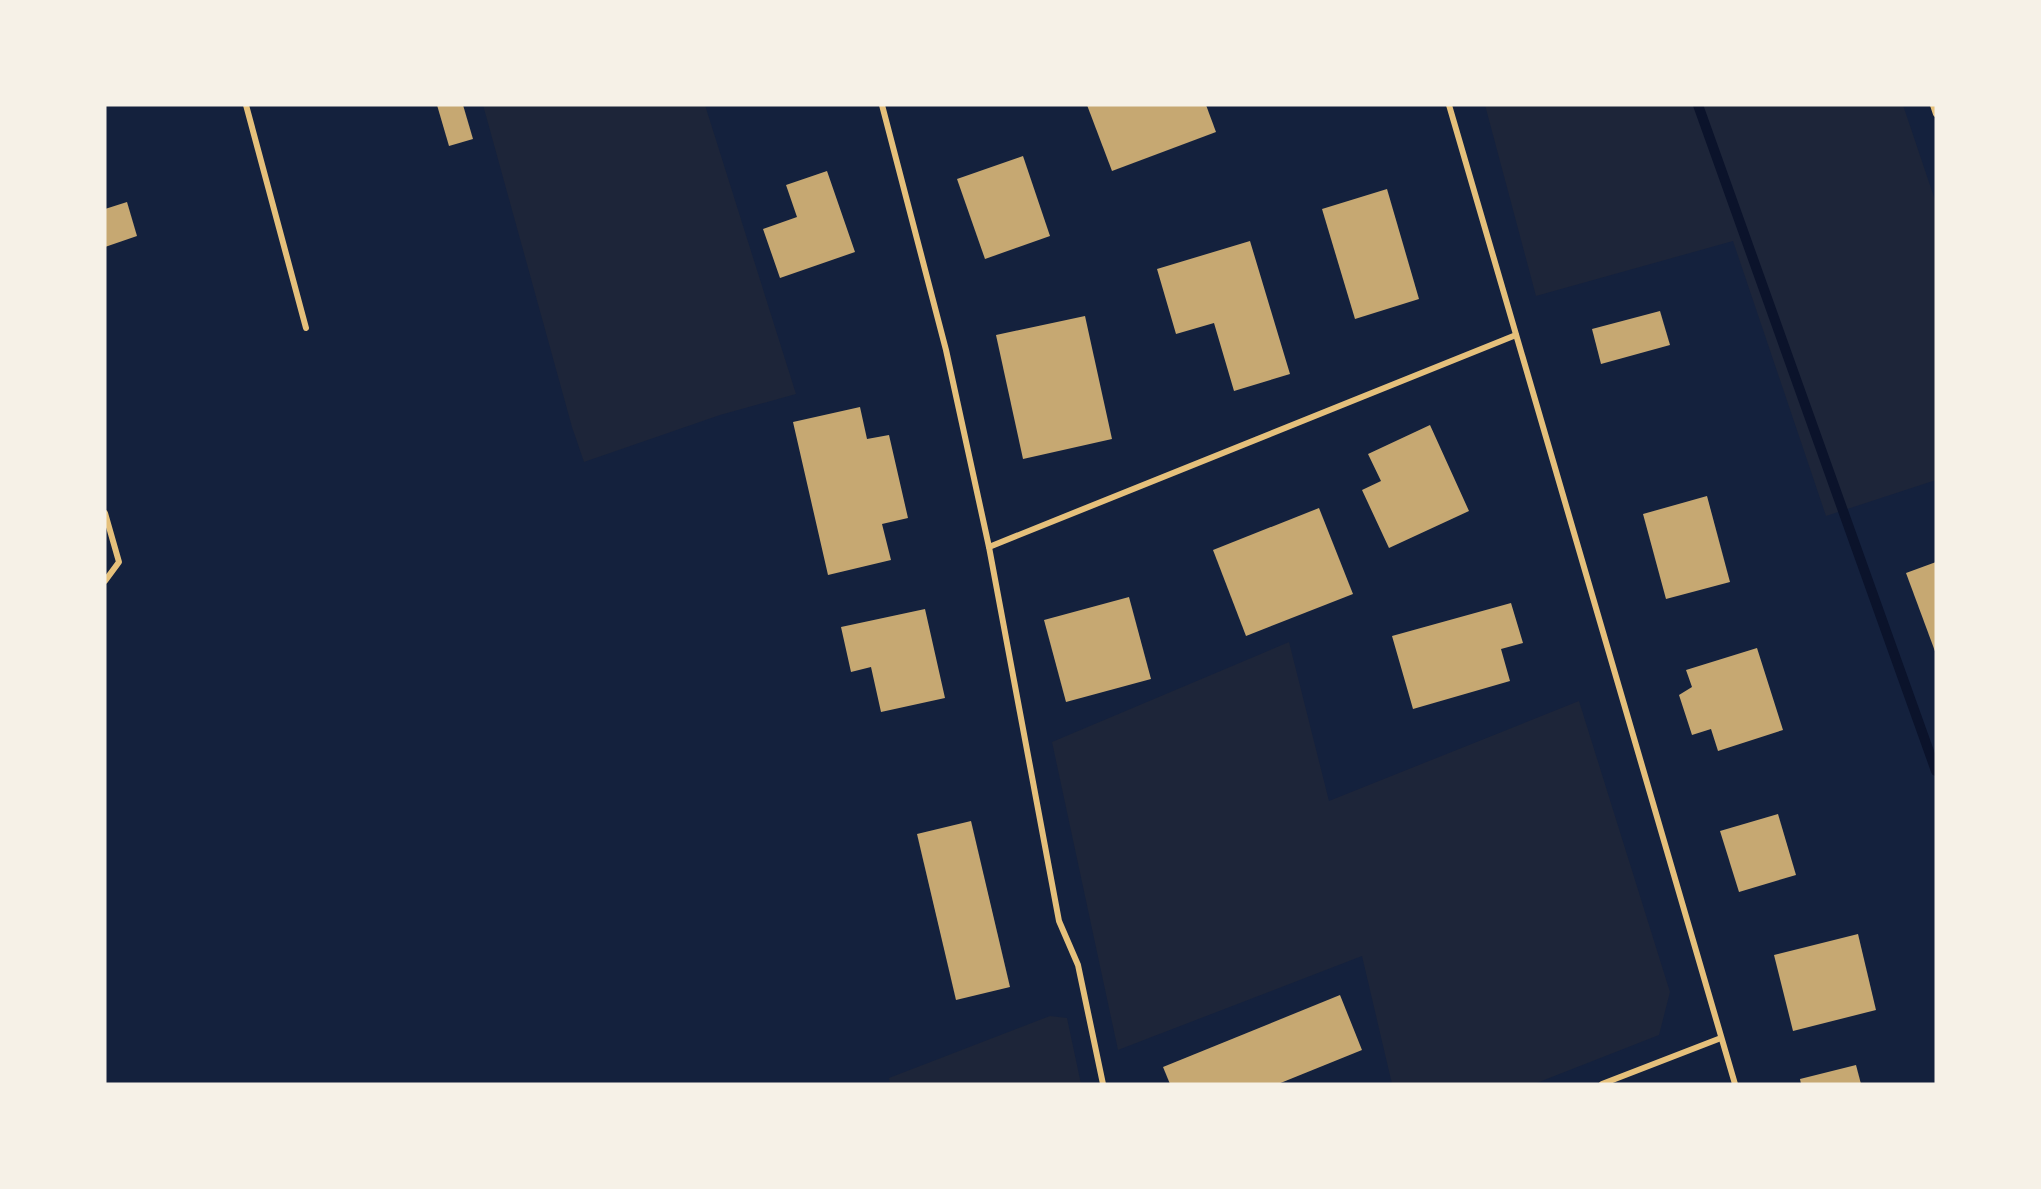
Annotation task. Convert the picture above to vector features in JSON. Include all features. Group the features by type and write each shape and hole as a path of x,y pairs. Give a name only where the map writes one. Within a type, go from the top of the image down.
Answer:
{"street":[{"path":"246,105 306,328"},
{"path":"882,105 946,350 989,547 1059,921 1078,965 1103,1084"},
{"path":"1449,105 1735,1084"},
{"path":"1933,105 1936,114"},
{"path":"989,547 1516,335"},
{"path":"105,513 119,562 105,581"},
{"path":"1602,1084 1721,1038"}],"shaded area":[{"path":"483,105 705,105 796,394 720,415 584,462 572,427"},
{"path":"1485,105 1903,105 1936,203 1936,480 1826,516 1733,241 1536,296"},
{"path":"1289,642 1329,801 1579,701 1670,992 1659,1035 1534,1084 1392,1084 1362,956 1118,1050 1052,742"},
{"path":"1050,1016 1067,1018 1081,1084 890,1084 889,1078"}],"building":[{"path":"437,105 463,105 473,139 449,146"},
{"path":"1087,105 1206,105 1216,132 1112,171"},
{"path":"1023,156 1050,236 985,259 957,179"},
{"path":"827,171 855,252 780,278 763,229 797,217 786,185"},
{"path":"1387,189 1419,299 1355,319 1322,209"},
{"path":"127,202 137,236 105,247 105,209"},
{"path":"1250,241 1290,374 1234,391 1214,323 1176,334 1157,269"},
{"path":"1660,311 1670,345 1601,364 1592,329"},
{"path":"1085,316 1112,439 1023,459 996,335"},
{"path":"860,407 867,439 889,435 908,518 882,524 891,560 828,575 793,422"},
{"path":"1430,425 1469,511 1389,548 1362,490 1381,481 1368,454"},
{"path":"1707,496 1730,582 1666,599 1643,514"},
{"path":"1319,508 1353,594 1246,636 1213,550"},
{"path":"1936,562 1936,654 1906,573"},
{"path":"1129,597 1151,679 1066,702 1044,620"},
{"path":"1511,603 1523,643 1501,649 1510,681 1413,709 1392,636"},
{"path":"925,609 945,698 881,712 871,667 851,672 841,627"},
{"path":"1757,648 1783,730 1718,751 1711,729 1692,735 1679,695 1692,687 1686,670"},
{"path":"1778,814 1796,875 1739,892 1720,831"},
{"path":"971,821 1010,987 956,1000 917,834"},
{"path":"1858,934 1876,1010 1793,1031 1774,955"},
{"path":"1340,995 1362,1050 1278,1084 1170,1084 1163,1067"},
{"path":"1856,1065 1861,1084 1801,1084 1800,1079"}],"waterway":[{"path":"1698,105 1936,771"}]}
